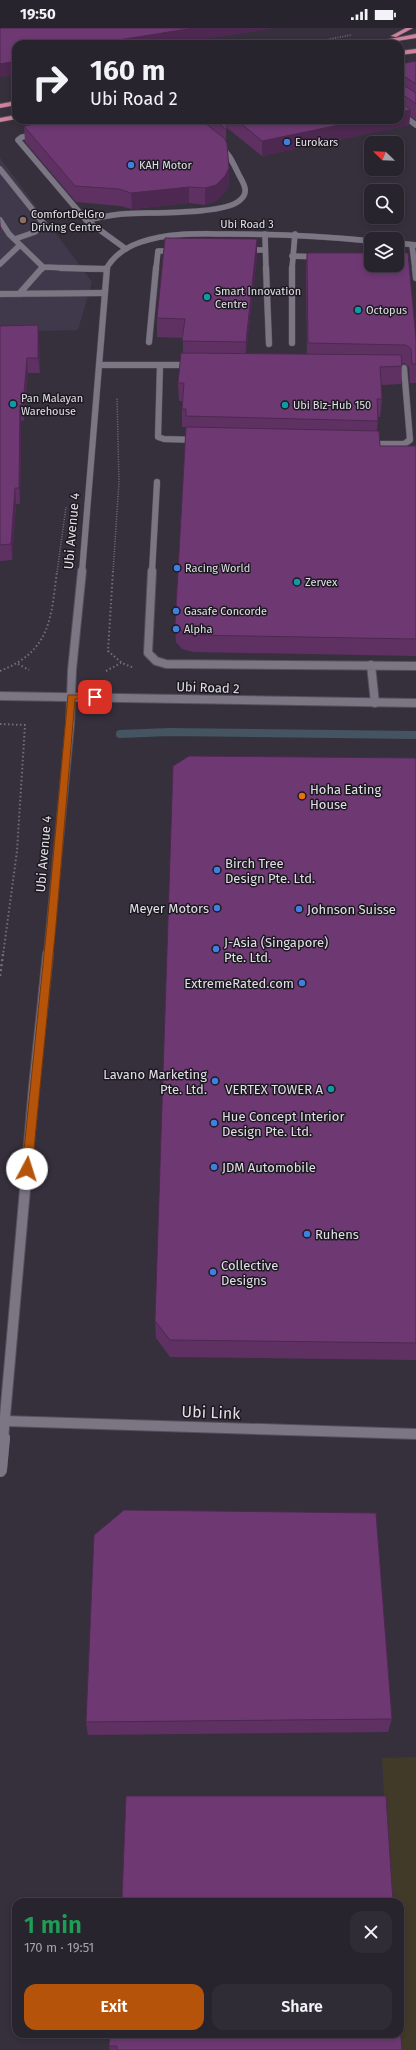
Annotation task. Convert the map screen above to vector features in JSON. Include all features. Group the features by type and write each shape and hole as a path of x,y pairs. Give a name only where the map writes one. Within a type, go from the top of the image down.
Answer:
{"highway":[{"path":"380,40 410,28"},
{"path":"393,40 416,36"},
{"path":"404,53 416,51"},
{"path":"404,54 416,54"},
{"path":"0,106 12,104"},
{"path":"0,120 12,118"}],"street":[{"path":"404,116 416,125"},
{"path":"0,220 15,240 43,267 106,269 111,259 126,249 86,220 18,140 22,137 44,134"},
{"path":"86,220 120,214 214,209 231,206 240,201 245,195 246,188 228,152 216,143"},
{"path":"0,169 44,224 42,228 34,233 15,240"},
{"name":"Ubi Road 3","path":"126,249 145,241 178,234 295,234 364,240"},
{"path":"265,234 264,250 269,344"},
{"path":"292,343 292,256 295,234"},
{"path":"404,244 414,245 411,263 416,278"},
{"path":"0,264 20,245"},
{"path":"234,250 264,250"},
{"path":"149,342 158,251 181,251"},
{"path":"292,256 324,258"},
{"path":"19,294 43,267"},
{"name":"Ubi Avenue 4","path":"0,1470 34,1087 53,910 72,670 100,365 103,293 106,269"},
{"path":"0,294 103,293"},
{"path":"100,365 199,366"},
{"path":"160,365 158,437 164,439 204,440"},
{"path":"356,443 404,444 410,440 404,368 381,366"},
{"path":"157,482 148,653 156,660 166,664 416,666"},
{"path":"371,665 375,703"},
{"name":"Ubi Road 2","path":"0,696 416,703"},
{"name":"Ubi Link","path":"4,1421 416,1434"}],"path":[{"path":"325,40 358,34"},
{"path":"0,671 18,664 34,650 50,622 67,504"},
{"path":"106,671 122,663"},
{"path":"18,664 29,670"},
{"path":"0,724 25,725 17,851 0,976"}],"shaded area":[{"name":"ComfortDelGro Driving Centre","path":"0,158 92,282 78,330 0,332"},
{"path":"416,1757 416,2050 399,2050 399,2038 404,2038 404,1898 390,1898 382,1758"}],"building":[{"path":"0,28 194,28 118,40 12,40 12,62 0,64"},
{"path":"416,61 416,84 404,76 404,63"},
{"path":"404,86 416,93 416,104 404,95"},
{"path":"404,105 411,110 404,111"},
{"name":"KAH Motor","path":"36,124 206,124 225,139 227,144 229,168 225,176 216,185 205,188 189,187 131,193 119,189 75,186 24,126"},
{"path":"219,124 226,124 227,130"},
{"path":"242,124 344,124 262,141"},
{"name":"Smart Innovation Centre","path":"165,238 257,239 246,342 182,341 185,319 157,318"},
{"name":"Octopus","path":"307,253 364,253 364,272 404,272 404,253 408,253 416,339 416,364 412,364 411,349 406,345 308,343"},
{"path":"38,325 38,358 27,358 23,405 20,405 19,488 15,488 11,544 0,545 0,326"},
{"name":"Ubi Biz-Hub 150","path":"181,353 401,355 402,366 380,367 382,399 377,399 378,421 186,416 186,409 182,409 184,383 178,383"},
{"name":"Zervex","path":"186,427 379,431 380,446 416,446 416,639 192,635 182,631 175,625"},
{"path":"189,756 416,758 416,1343 170,1340 155,1321 173,766"},
{"path":"124,1510 376,1513 392,1719 86,1722 94,1535"},
{"path":"126,1796 386,1796 393,1898 122,1898"},
{"path":"110,2038 401,2038 402,2050 117,2050 117,2046 109,2046"}],"waterway":[{"path":"120,734 169,732 416,735"}],"place":[{"name":"Eurokars","path":"287,142"},
{"name":"KAH Motor","path":"131,165"},
{"name":"ComfortDelGro Driving Centre","path":"23,220"},
{"name":"Smart Innovation Centre","path":"207,297"},
{"name":"Octopus","path":"358,310"},
{"name":"Pan Malayan Warehouse","path":"13,404"},
{"name":"Ubi Biz-Hub 150","path":"285,405"},
{"name":"Racing World","path":"177,568"},
{"name":"Zervex","path":"297,582"},
{"name":"Gasafe Concorde","path":"176,611"},
{"name":"Alpha","path":"176,629"},
{"name":"Hoha Eating House","path":"302,796"},
{"name":"Birch Tree Design Pte. Ltd.","path":"217,870"},
{"name":"Meyer Motors","path":"217,908"},
{"name":"Johnson Suisse","path":"299,909"},
{"name":"J-Asia (Singapore) Pte. Ltd.","path":"216,949"},
{"name":"ExtremeRated.com","path":"302,983"},
{"name":"Lavano Marketing Pte. Ltd.","path":"215,1081"},
{"name":"VERTEX TOWER A","path":"331,1089"},
{"name":"Hue Concept Interior Design Pte. Ltd.","path":"214,1123"},
{"name":"JDM Automobile","path":"214,1167"},
{"name":"Ruhens","path":"307,1234"},
{"name":"Collective Designs","path":"213,1272"}],"route":[{"path":"27,1169 34,1087 48,970 70,724 71,696 95,697"}]}
